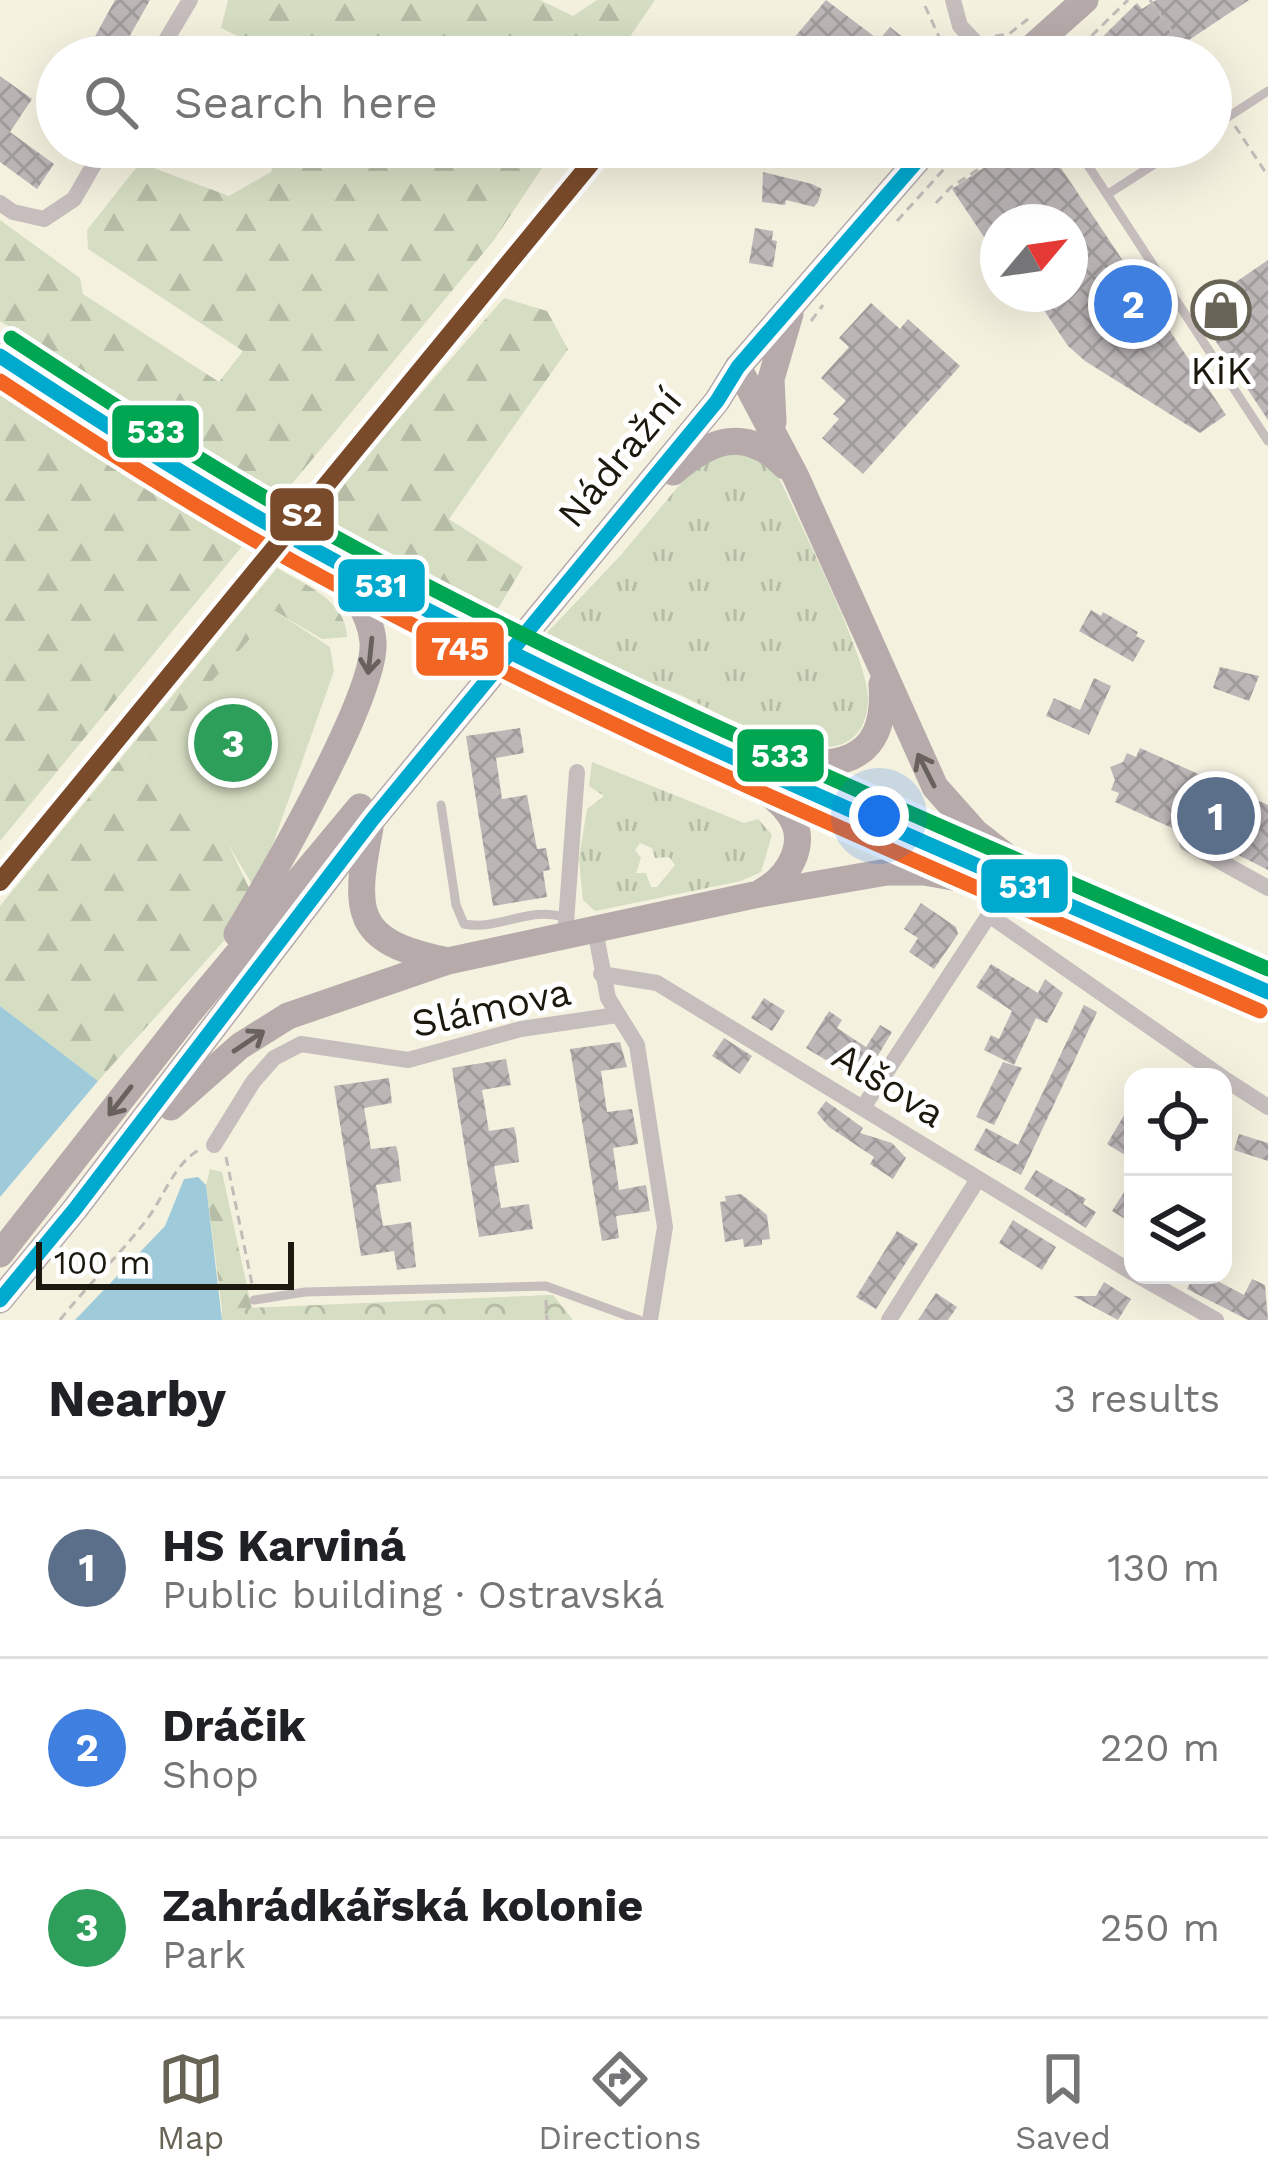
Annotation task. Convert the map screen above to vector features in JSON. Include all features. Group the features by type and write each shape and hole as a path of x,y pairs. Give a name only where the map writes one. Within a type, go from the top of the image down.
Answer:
{"main road":[{"path":"1045,36 1085,0"},
{"name":"Nádražní","path":"362,818 620,518 795,299 910,168"},
{"path":"781,449 769,393 795,299"},
{"path":"0,356 322,554 549,672 1268,992"},
{"path":"0,1254 193,1009 362,818 693,411 738,368 796,477 881,674 941,796 976,833 1070,906"},
{"path":"620,518 692,456 713,444 741,440 759,445 796,477"},
{"path":"193,1009 267,884 345,730 370,669 374,644 366,616 322,554"},
{"path":"747,762 820,766 850,759 877,731 883,704 881,674"},
{"path":"703,743 786,809 794,826 797,849 789,872 754,896"},
{"path":"0,1300 338,864 362,818"},
{"path":"362,818 360,892 368,922 397,948 448,961"},
{"path":"338,864 343,899 358,935 395,977"},
{"path":"75,1209 159,1119 240,1046 287,1016 395,977 565,926 595,930 896,871 1038,892"}],"street":[{"path":"169,36 190,0"},
{"path":"948,2 968,36"},
{"path":"0,203 13,212 44,219 74,199 92,168"},
{"path":"565,926 577,772"},
{"path":"1187,843 1268,888"},
{"path":"864,1106 989,915 1209,1068"},
{"name":"Slámova","path":"595,930 601,974 617,1015 637,1045 665,1227 650,1320"},
{"name":"Alšova","path":"601,974 657,983 1124,1267"},
{"name":"Slámova","path":"214,1145 274,1058 301,1044 408,1060 521,1029 617,1015"},
{"path":"1232,1084 1268,1107"},
{"path":"891,1319 978,1179"},
{"name":"Alšova","path":"1153,1284 1216,1320"}],"lane":[{"path":"1232,114 1268,91"},
{"path":"1090,168 1268,441"},
{"path":"1108,194 1148,168"},
{"path":"441,805 456,905 464,924 478,926 548,911 565,926"},
{"path":"254,1300 304,1292 546,1286 639,1320"}],"path":[{"path":"1091,36 1128,0"},
{"path":"1150,0 1175,36"},
{"path":"925,6 939,36"},
{"path":"985,33 1009,34 1033,15"},
{"path":"1232,121 1268,176"},
{"path":"887,232 945,168"},
{"path":"936,203 980,168"},
{"path":"804,331 824,304"},
{"path":"1042,858 1174,924"},
{"path":"1195,935 1231,944 1268,961"},
{"path":"60,1320 151,1214 193,1151 214,1145 230,1166 254,1300"},
{"path":"546,1286 547,1320"}],"green space":[{"path":"228,0 540,0 573,16 597,0 655,0 630,36 238,36 221,28"},
{"path":"136,168 153,168 229,196 272,168 542,168 494,240 281,497 0,321 0,220 80,278 83,294 219,382 243,351 88,249 87,230"},
{"path":"504,298 547,311 568,349 449,519 523,567 497,610 316,514"},
{"path":"0,383 248,539 0,841"},
{"path":"744,452 775,472 783,486 858,655 868,699 860,729 843,744 817,747 787,742 542,638 621,555 692,470 725,453"},
{"path":"277,568 332,603 347,637 322,639 275,611 144,757 228,844 250,890 230,934 98,1081 0,1006 0,906"},
{"path":"275,611 330,647 334,671 274,841 253,886 228,844 144,757"},
{"path":"592,762 744,823 758,819 772,835 761,872 741,881 595,911 583,900 579,859 587,809 604,796 589,786","holes":["640,843 652,848 655,858 669,857 675,865 657,887 651,887 646,873 636,873 641,858 635,850"]},
{"path":"210,1169 222,1172 252,1309 553,1295 551,1320 254,1320 251,1309 222,1309 206,1185"},
{"path":"553,1295 573,1320 222,1320 222,1309"}],"water":[{"path":"0,1006 98,1081 0,1197"},
{"path":"198,1177 206,1185 222,1320 75,1320 165,1226 184,1179"}],"building":[{"path":"115,0 150,0 130,36 95,36"},
{"path":"826,0 874,36 850,36 796,36"},
{"path":"1156,0 1249,0 1195,36 1103,36 1137,3 1142,9"},
{"path":"0,76 32,99 10,132 36,151 36,168 51,168 37,189 0,162"},
{"path":"984,168 1061,168 1085,204 980,204 980,231 952,189"},
{"path":"763,172 822,189 818,202 814,207 786,200 785,205 762,202"},
{"path":"1088,208 1226,415 1200,433 1068,346 1045,312 1088,312"},
{"path":"755,228 773,231 772,240 777,241 773,267 749,263"},
{"path":"1268,260 1268,420 1195,310"},
{"path":"871,303 900,329 908,319 960,366 863,474 822,438 839,419 833,414 846,401 821,378 849,347 839,338"},
{"path":"1091,610 1138,632 1136,636 1145,641 1133,662 1079,631"},
{"path":"1220,667 1259,676 1249,701 1213,688"},
{"path":"1094,678 1111,686 1089,735 1046,716 1054,698 1080,710"},
{"path":"520,728 524,753 496,758 502,799 527,795 537,849 546,848 547,897 493,906 466,736"},
{"path":"1140,748 1268,805 1268,870 1193,832 1181,832 1115,802 1119,793 1111,790 1115,780 1110,767 1123,762 1127,753 1136,757"},
{"path":"921,903 956,927 958,934 934,969 909,952 918,938 904,929"},
{"path":"991,964 1038,993 1045,979 1063,993 1047,1023 1036,1018 1014,1065 984,1050 991,1035 999,1039 1012,1011 976,987"},
{"path":"764,998 785,1011 772,1031 751,1018"},
{"path":"1084,1005 1097,1012 1021,1175 974,1150 986,1128 1018,1145"},
{"path":"829,1011 842,1020 837,1028 866,1047 880,1025 892,1032 862,1082 806,1048"},
{"path":"724,1038 752,1056 740,1074 712,1056"},
{"path":"620,1042 627,1067 601,1071 607,1112 632,1109 637,1136 638,1144 613,1148 619,1190 646,1185 650,1211 616,1216 619,1238 602,1241 570,1049"},
{"path":"506,1059 511,1085 482,1090 489,1131 514,1127 519,1162 494,1166 501,1208 529,1204 533,1229 479,1237 452,1068"},
{"path":"1003,1062 1022,1068 994,1125 976,1117"},
{"path":"389,1078 392,1103 364,1108 371,1149 396,1146 398,1153 401,1181 376,1185 383,1226 411,1222 416,1267 397,1270 394,1251 361,1256 334,1086"},
{"path":"826,1101 863,1128 860,1133 892,1143 906,1158 893,1179 870,1164 874,1157 829,1127 817,1113"},
{"path":"1124,1115 1124,1154 1107,1144"},
{"path":"1239,1134 1268,1143 1268,1161 1234,1150"},
{"path":"1036,1170 1086,1199 1083,1204 1096,1212 1086,1228 1024,1189"},
{"path":"1124,1192 1124,1218 1112,1211"},
{"path":"741,1194 767,1215 770,1239 762,1240 762,1245 744,1247 743,1239 725,1242 720,1202 726,1201 725,1196"},
{"path":"1013,1220 1056,1247 1042,1270 999,1243"},
{"path":"897,1231 918,1244 876,1309 856,1297"},
{"path":"1252,1279 1265,1285 1268,1320 1248,1320 1187,1289 1190,1284 1223,1284 1244,1295"},
{"path":"1104,1282 1131,1299 1118,1320 1073,1296 1096,1296"},
{"path":"936,1293 957,1307 948,1320 918,1320"}],"transit line":[{"name":"S2","path":"0,882 587,168"},
{"name":"531","path":"0,1300 372,820 717,401 738,367 911,168"},
{"name":"533","path":"11,338 274,503 429,587 785,758 1268,969"},
{"name":"531","path":"0,356 263,521 538,666 779,778 1268,992"},
{"name":"745","path":"0,381 256,541 412,625 651,742 1260,1011"}],"place":[{"name":"Dráčik","path":"1133,304"},
{"name":"KiK","path":"1221,310"},
{"name":"Zahrádkářská kolonie","path":"233,743"},
{"name":"HS Karviná","path":"1216,816"}]}
